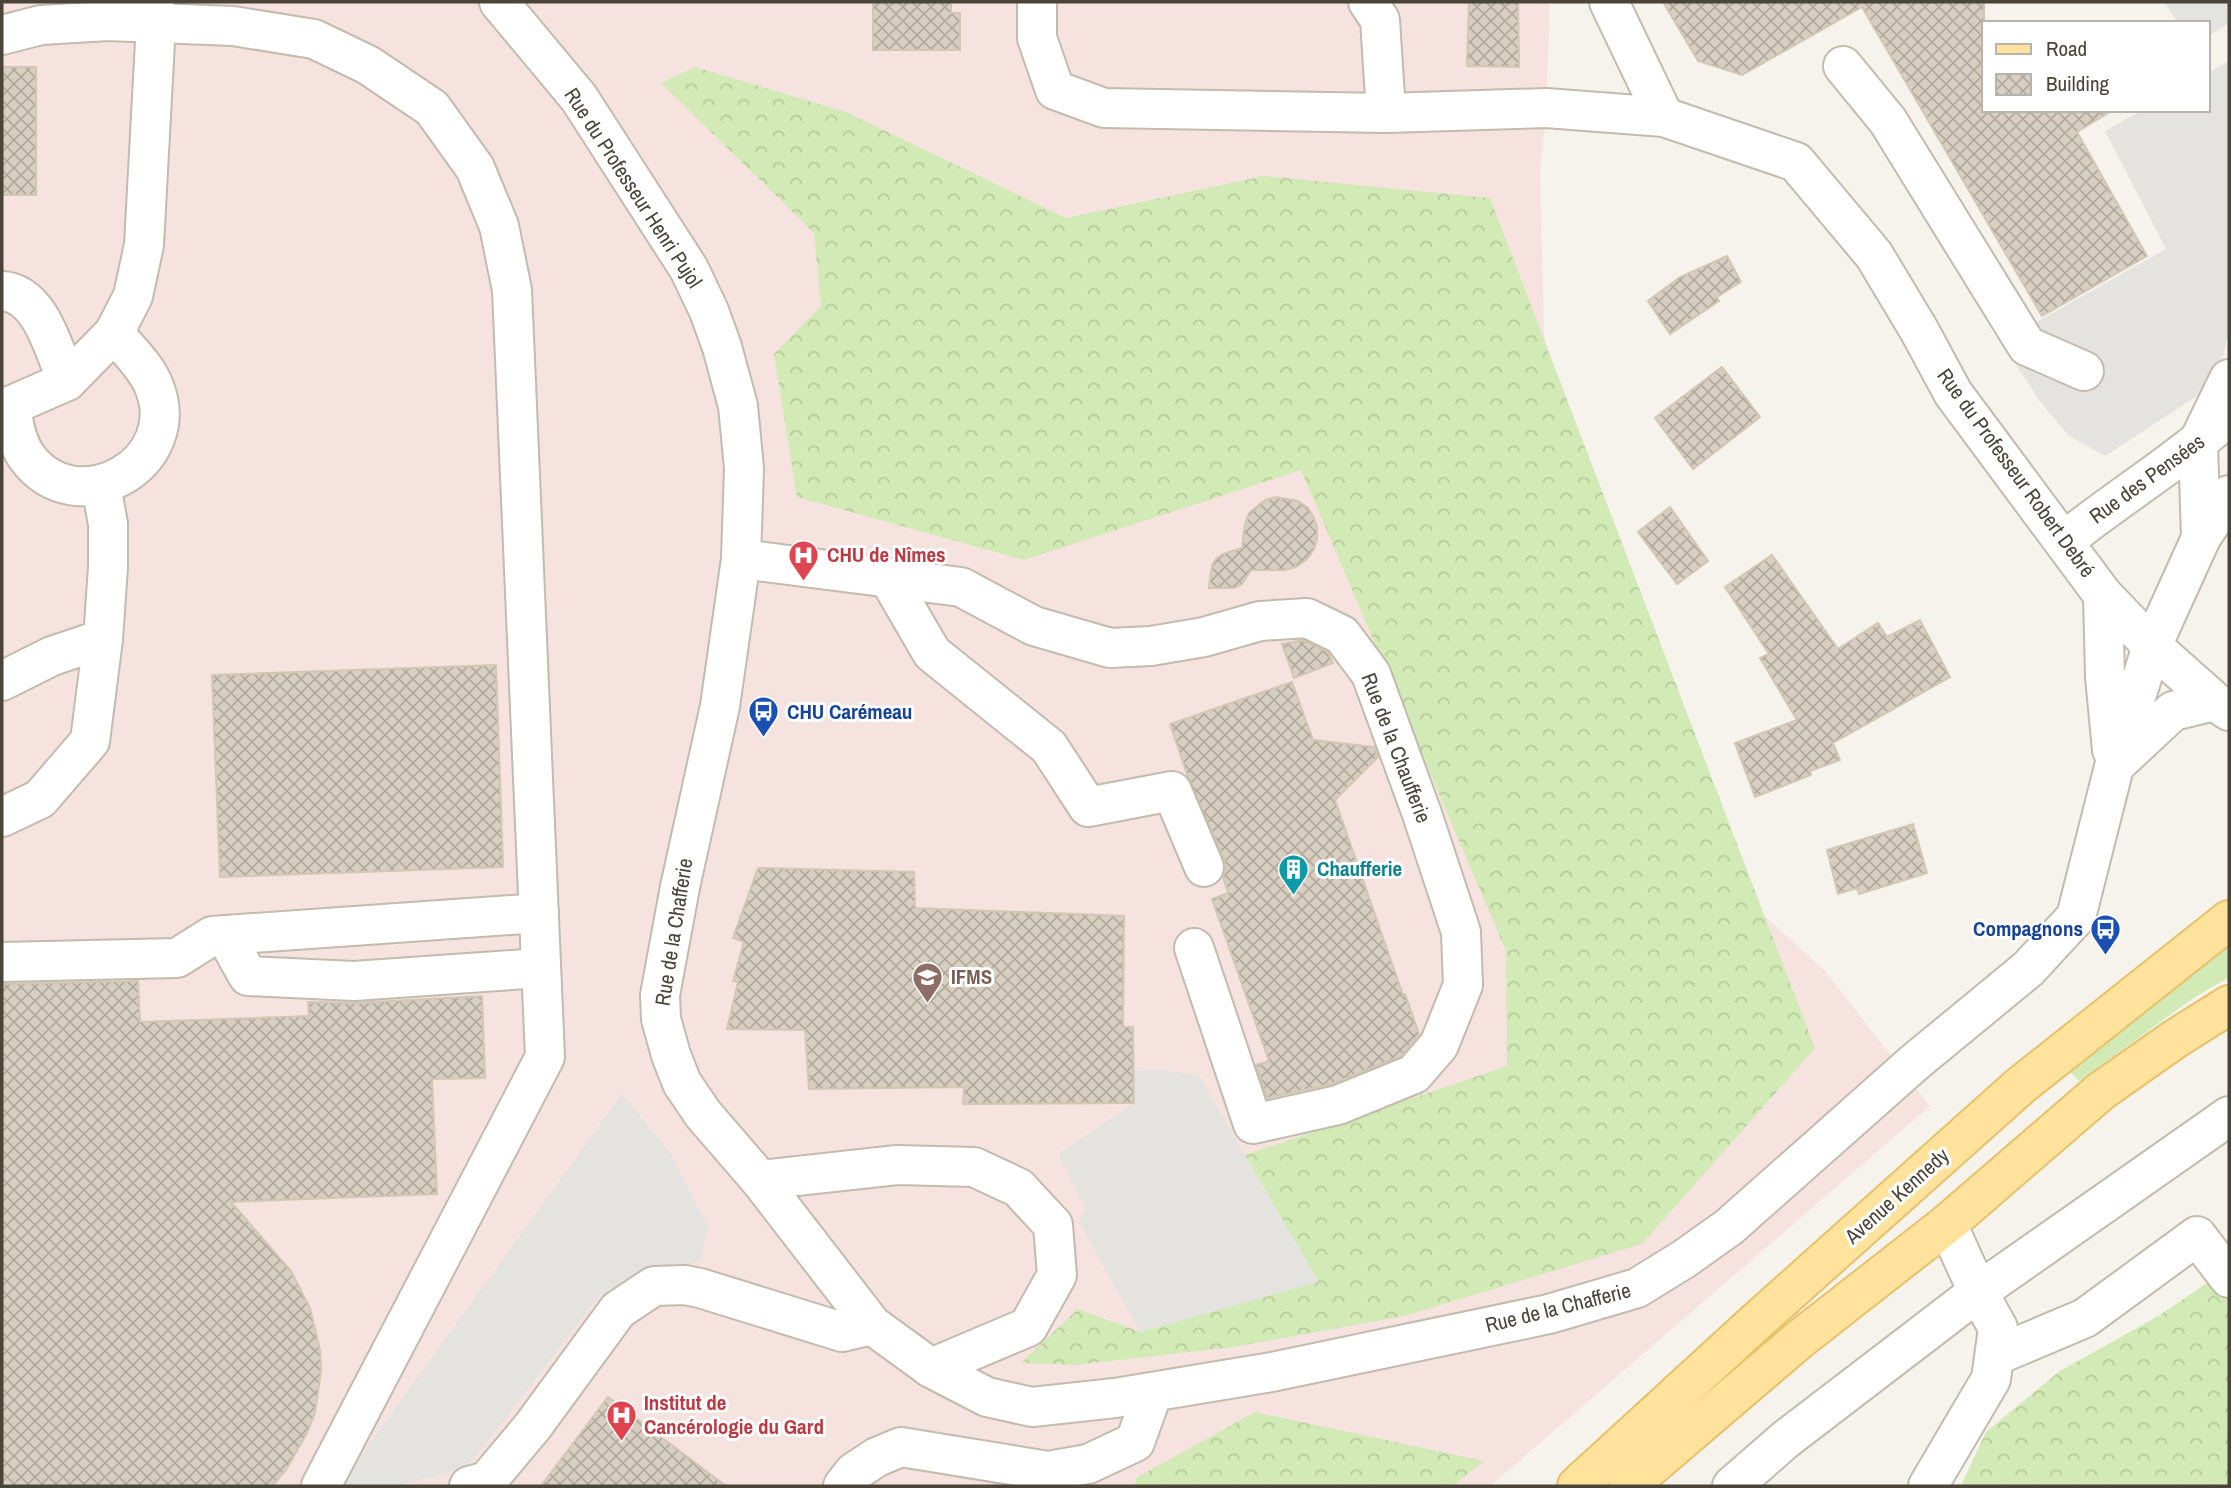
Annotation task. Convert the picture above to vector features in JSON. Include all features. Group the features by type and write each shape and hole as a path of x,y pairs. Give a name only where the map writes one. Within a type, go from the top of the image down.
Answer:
{"main road":[{"name":"Avenue Kennedy","path":"1577,1486 2020,1086 2229,920"},
{"path":"1628,1486 1800,1339 1947,1224 2101,1091 2229,1005"}],"street":[{"name":"Rue du Professeur Henri Pujol","path":"499,2 579,98 689,269 709,311 738,406 744,468 741,559"},
{"name":"Rue du Professeur Robert Debré","path":"1037,2 1037,38 1055,90 1104,108 1386,113 1546,108 1664,117 1796,162 1874,255 1953,393 2103,595 2151,646 2221,706"},
{"path":"1368,2 1380,20 1386,113"},
{"path":"1609,2 1664,117"},
{"path":"2,35 41,24 108,21 158,9 233,26 314,39 368,65 432,108 475,168 499,226 512,290 545,1057 321,1486"},
{"path":"114,333 142,365 153,384 159,405 158,427 151,447 139,464 121,478 101,485 80,487 41,472 27,457 17,439 6,406 67,381 114,333 133,296 144,245 158,9"},
{"path":"1843,66 1888,121 2027,346 2084,371"},
{"path":"2,291 10,292 33,307 67,381"},
{"path":"2201,538 2198,443 2229,379"},
{"name":"Rue des Pensées","path":"2064,541 2101,511 2198,443 2229,416"},
{"path":"2,817 40,799 90,741 103,639 108,566 108,524 101,485"},
{"name":"Rue de la Chafferie","path":"931,1368 987,1397 1032,1406 1153,1392 1272,1372 1549,1314 1637,1289 1684,1259 1728,1227 1905,1071 2028,969 2076,917 2114,767 2151,646 2201,538 2229,495"},
{"name":"Rue de la Chaufferie","path":"741,559 961,587 1034,626 1110,648 1151,646 1204,637 1260,621 1307,618 1342,635 1371,674 1461,932 1463,985 1439,1045 1414,1074 1338,1105 1253,1124 1194,948"},
{"name":"Rue de la Chafferie","path":"741,559 720,706 680,887 660,995 661,1019 682,1083 703,1114 760,1180 872,1325"},
{"path":"889,579 932,653 1049,747 1088,807 1172,791 1204,866"},
{"path":"2103,595 2105,677 2114,767"},
{"path":"2,681 51,656 103,639"},
{"path":"2114,767 2172,711 2221,706"},
{"path":"2,962 177,957 212,936 539,913"},
{"path":"225,935 248,976 354,981 541,968"},
{"path":"1732,1486 1786,1439 1978,1292 2229,1116"},
{"path":"479,1485 533,1426 618,1310 654,1286 685,1285 842,1332 872,1325 931,1368 1028,1327 1057,1275 1053,1225 1019,1188 974,1167 897,1165 760,1180"},
{"path":"1927,1486 1991,1379 1998,1328 1978,1292 1947,1224"},
{"path":"1995,1356 2085,1318 2197,1236 2229,1278"},
{"path":"843,1486 855,1472 877,1457 901,1447 1036,1479 1088,1464 1135,1442 1153,1392"}],"shaded area":[{"name":"CHU de Nîmes","path":"2,2 1550,2 1546,108 1540,173 1544,334 1669,829 1825,971 1930,1106 1490,1486 2,1486"},
{"path":"2164,2 2229,2 2229,23 2210,35 2210,21 2177,21"},
{"path":"2229,61 2229,330 2217,383 2105,456 2068,435 2039,400 2001,342 2166,249 2105,131 2138,112 2210,112 2210,72"},
{"path":"1164,1070 1199,1075 1318,1282 1140,1332 1078,1221 1086,1210 1058,1154 1134,1103 1134,1071"},
{"path":"622,1094 671,1154 708,1226 700,1261 630,1278 599,1296 468,1467 398,1486 355,1486 342,1482"}],"green space":[{"path":"695,67 846,112 1066,218 1264,176 1490,198 1815,1048 1642,1244 1404,1316 1234,1347 1075,1365 1021,1363 1078,1309 1140,1332 1318,1281 1245,1155 1507,1066 1506,951 1301,470 1024,560 797,497 774,354 821,306 814,233 661,83"},
{"path":"2229,943 2229,977 2192,999 2079,1081 2070,1072"},
{"path":"2229,1268 2229,1486 1961,1486 1986,1432 2060,1371 2160,1315"},
{"path":"1255,1412 1484,1461 1453,1486 1135,1486 1136,1478"}],"building":[{"path":"873,2 951,2 951,13 960,13 960,50 873,50"},
{"path":"1469,2 1518,2 1519,67 1467,66"},
{"path":"1663,2 1984,2 1982,112 2110,112 2077,132 2147,256 2042,316 1862,7 1742,75 1698,61"},
{"path":"2,67 36,67 36,195 2,195"},
{"path":"1727,256 1741,282 1717,297 1719,301 1670,334 1648,301 1680,277"},
{"path":"1722,367 1760,417 1693,469 1655,418"},
{"path":"1276,497 1298,501 1308,508 1313,516 1317,539 1307,559 1296,567 1285,570 1251,570 1242,584 1234,588 1209,588 1212,565 1216,559 1242,548 1249,513 1265,500"},
{"path":"1670,507 1708,561 1677,584 1638,532"},
{"path":"1772,555 1838,649 1878,623 1887,637 1920,620 1950,677 1833,743 1840,760 1810,771 1811,775 1755,797 1735,743 1797,720 1760,658 1769,654 1725,587"},
{"path":"1303,640 1328,652 1333,663 1294,678 1282,644"},
{"path":"496,665 503,867 220,877 212,675"},
{"name":"Chaufferie","path":"1292,682 1313,740 1374,747 1378,757 1335,800 1419,1034 1401,1056 1331,1084 1267,1098 1256,1065 1269,1061 1212,899 1228,893 1223,877 1226,869 1224,859 1188,777 1170,724"},
{"path":"1913,824 1927,873 1859,894 1857,888 1838,894 1827,850"},
{"name":"IFMS","path":"758,868 914,872 915,908 1124,916 1123,1027 1133,1027 1134,1103 963,1104 964,1087 809,1089 805,1030 727,1029 738,982 733,981 744,942 733,938"},
{"path":"138,981 140,1022 309,1016 308,1002 356,1003 482,996 485,1078 432,1079 437,1194 231,1202 291,1271 310,1308 320,1350 321,1371 315,1413 286,1470 272,1486 2,1486 2,984"},
{"name":"Institut de Cancérologie du Gard","path":"608,1397 726,1486 541,1486"}],"place":[{"name":"CHU de Nîmes","path":"804,582"},
{"name":"CHU Carémeau","path":"764,739"},
{"name":"Chaufferie","path":"1294,896"},
{"name":"Compagnons","path":"2106,956"},
{"name":"IFMS","path":"928,1004"},
{"name":"Institut de Cancérologie du Gard","path":"621,1442"}]}
